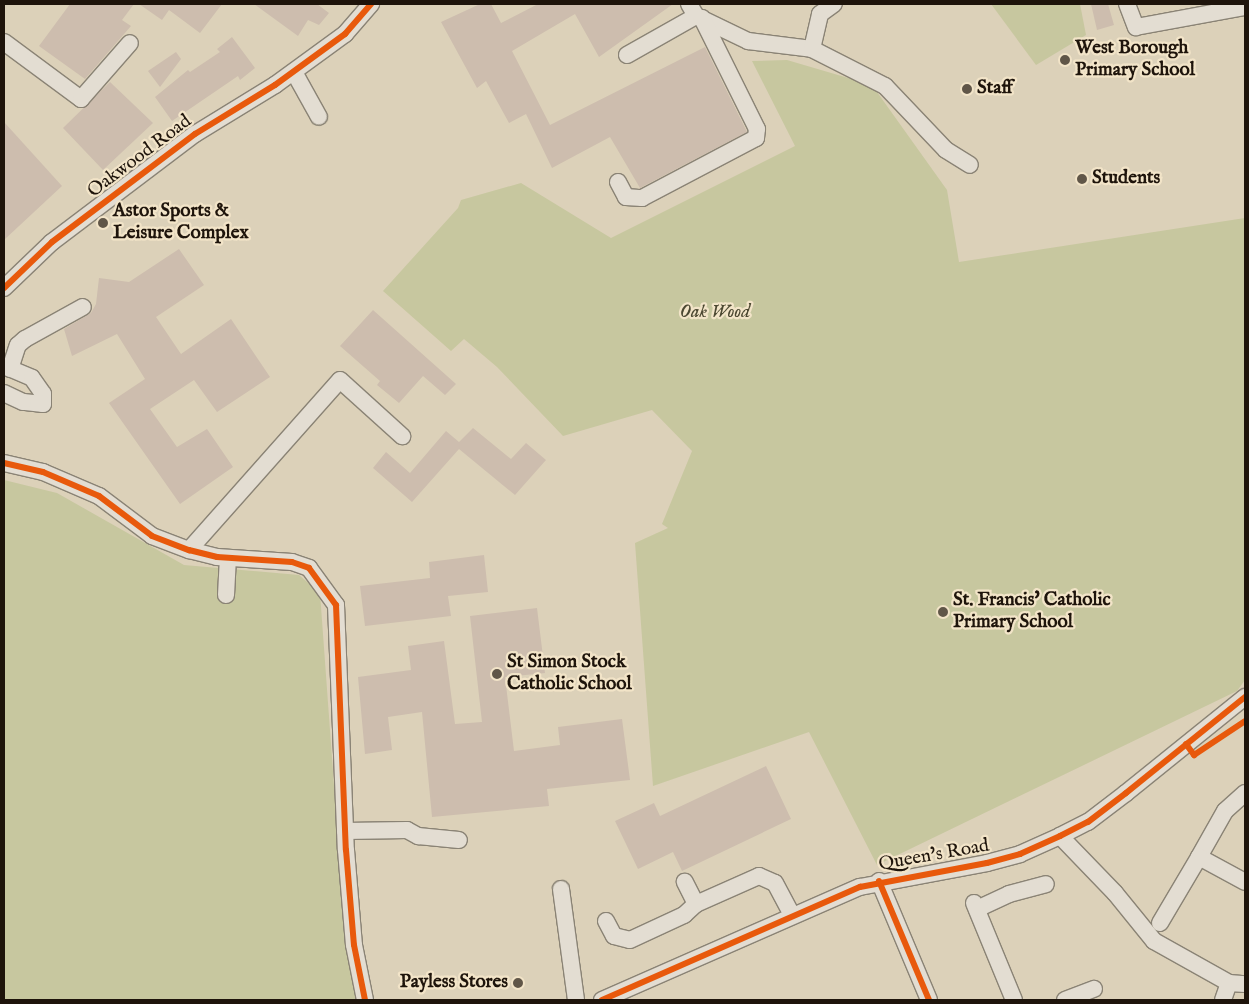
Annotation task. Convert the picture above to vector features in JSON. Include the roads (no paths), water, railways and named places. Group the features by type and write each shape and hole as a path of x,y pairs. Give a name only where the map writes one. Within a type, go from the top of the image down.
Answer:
{"street":[{"name":"Oakwood Road","path":"4,288 52,242 195,134 294,72 345,34 371,4"},
{"path":"812,49 820,14 834,4"},
{"path":"1127,4 1136,27 1245,7"},
{"path":"696,13 748,41 812,49 885,86 946,150 970,165"},
{"path":"628,55 696,13"},
{"path":"618,182 626,197 642,198 756,138 757,129 696,13"},
{"path":"4,42 81,99 130,43"},
{"path":"294,72 319,117"},
{"path":"4,393 22,402 43,404 43,394 32,378 7,368 18,345 24,339 83,307"},
{"path":"189,550 340,380 402,436"},
{"path":"4,463 43,472 99,496 152,536 189,550 228,558 292,562 309,568 336,604 345,831 354,945 365,1000"},
{"path":"226,595 228,558"},
{"name":"Queen's Road","path":"602,1000 792,915 879,881 950,872 987,863 1020,854 1060,836 1088,822 1245,697"},
{"path":"1160,923 1205,860 1225,811 1245,793"},
{"path":"345,831 407,830 418,836 459,840"},
{"path":"1060,836 1115,892 1154,941 1237,984 1223,1000"},
{"path":"1205,860 1245,882"},
{"path":"606,921 614,936 630,940 684,915 696,904 759,876 775,884 792,915"},
{"path":"879,881 930,1000"},
{"path":"685,882 696,904"},
{"path":"1014,1000 976,906 1009,894 1046,884"},
{"path":"561,889 576,1000"}],"place":[{"name":"West Borough Primary School","path":"1065,60"},
{"name":"Staff","path":"967,89"},
{"name":"Students","path":"1082,179"},
{"name":"Astor Sports & Leisure Complex","path":"103,223"},
{"name":"St. Francis' Catholic Primary School","path":"943,612"},
{"name":"St Simon Stock Catholic School","path":"497,674"},
{"name":"Payless Stores","path":"518,983"}],"park label":[{"name":"Oak Wood","path":"715,313"}]}
